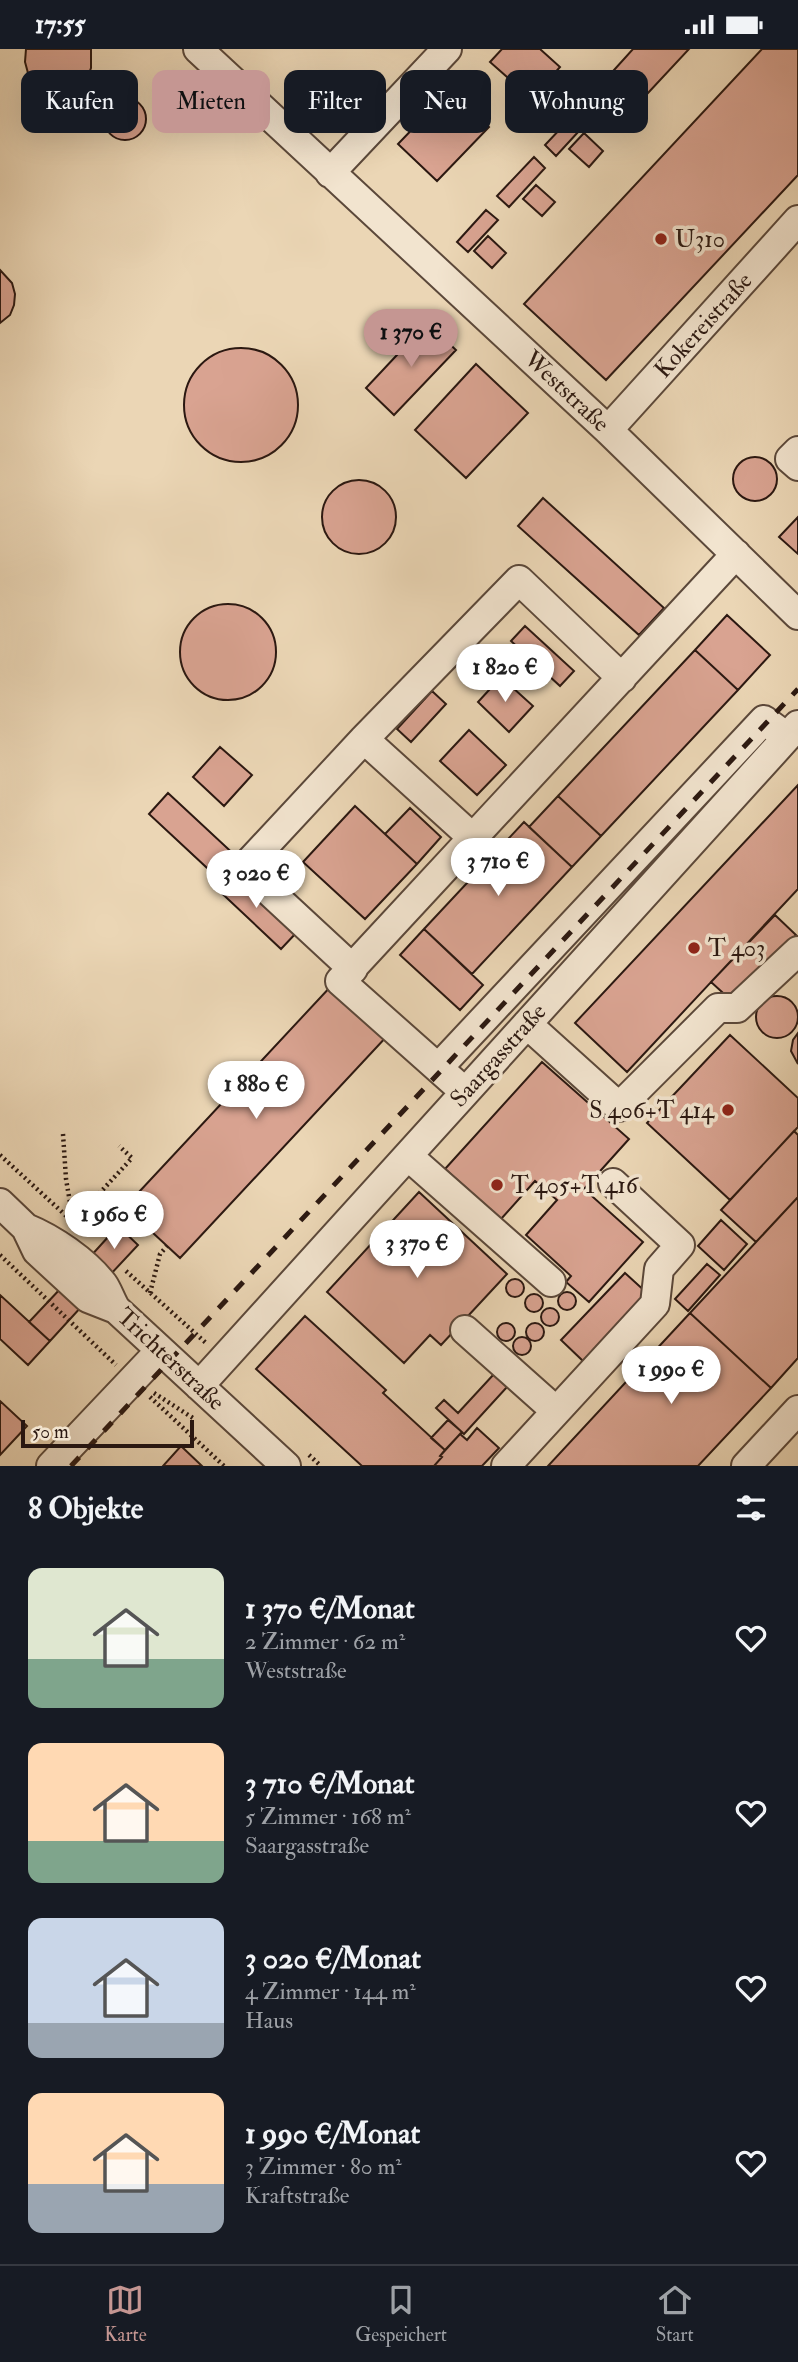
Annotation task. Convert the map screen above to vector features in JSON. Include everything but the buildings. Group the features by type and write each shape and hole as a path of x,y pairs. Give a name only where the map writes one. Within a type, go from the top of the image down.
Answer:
{"street":[{"name":"Weststraße","path":"198,49 608,430 798,615"},
{"path":"330,173 446,49"},
{"name":"Kokereistraße","path":"608,430 798,220"},
{"path":"798,451 790,459 798,466"},
{"path":"465,1092 340,981 736,554"},
{"path":"353,969 244,868 364,739 519,580 622,678"},
{"path":"438,1068 764,720 792,731"},
{"name":"Saargasstraße","path":"199,1386 792,731"},
{"path":"364,739 474,839"},
{"path":"527,1024 619,1107 718,1008 737,1008 798,951"},
{"path":"408,1156 551,1282"},
{"path":"506,1466 655,1304 659,1269 680,1245 613,1183"},
{"name":"Trichterstraße","path":"0,1203 26,1228 37,1251 88,1298 116,1309"},
{"name":"Trichterstraße","path":"26,1228 50,1238 80,1263 103,1285 116,1309 286,1466"},
{"path":"465,1330 556,1411"},
{"path":"51,1466 160,1350"},
{"path":"746,1466 798,1410"}],"path":[{"path":"63,1134 66,1179 73,1222"},
{"path":"73,1222 132,1158 119,1146"},
{"path":"0,1155 81,1230"},
{"path":"150,1293 160,1254 167,1246"},
{"path":"0,1255 224,1466"},
{"path":"120,1265 224,1358"},
{"path":"132,1380 190,1415 199,1424"}],"railway":[{"path":"71,1466 798,689"}],"place":[{"name":"U310","path":"661,239"},
{"name":"T 403","path":"694,948"},
{"name":"S 406+T 414","path":"728,1110"},
{"name":"T 405+T 416","path":"497,1185"}]}
